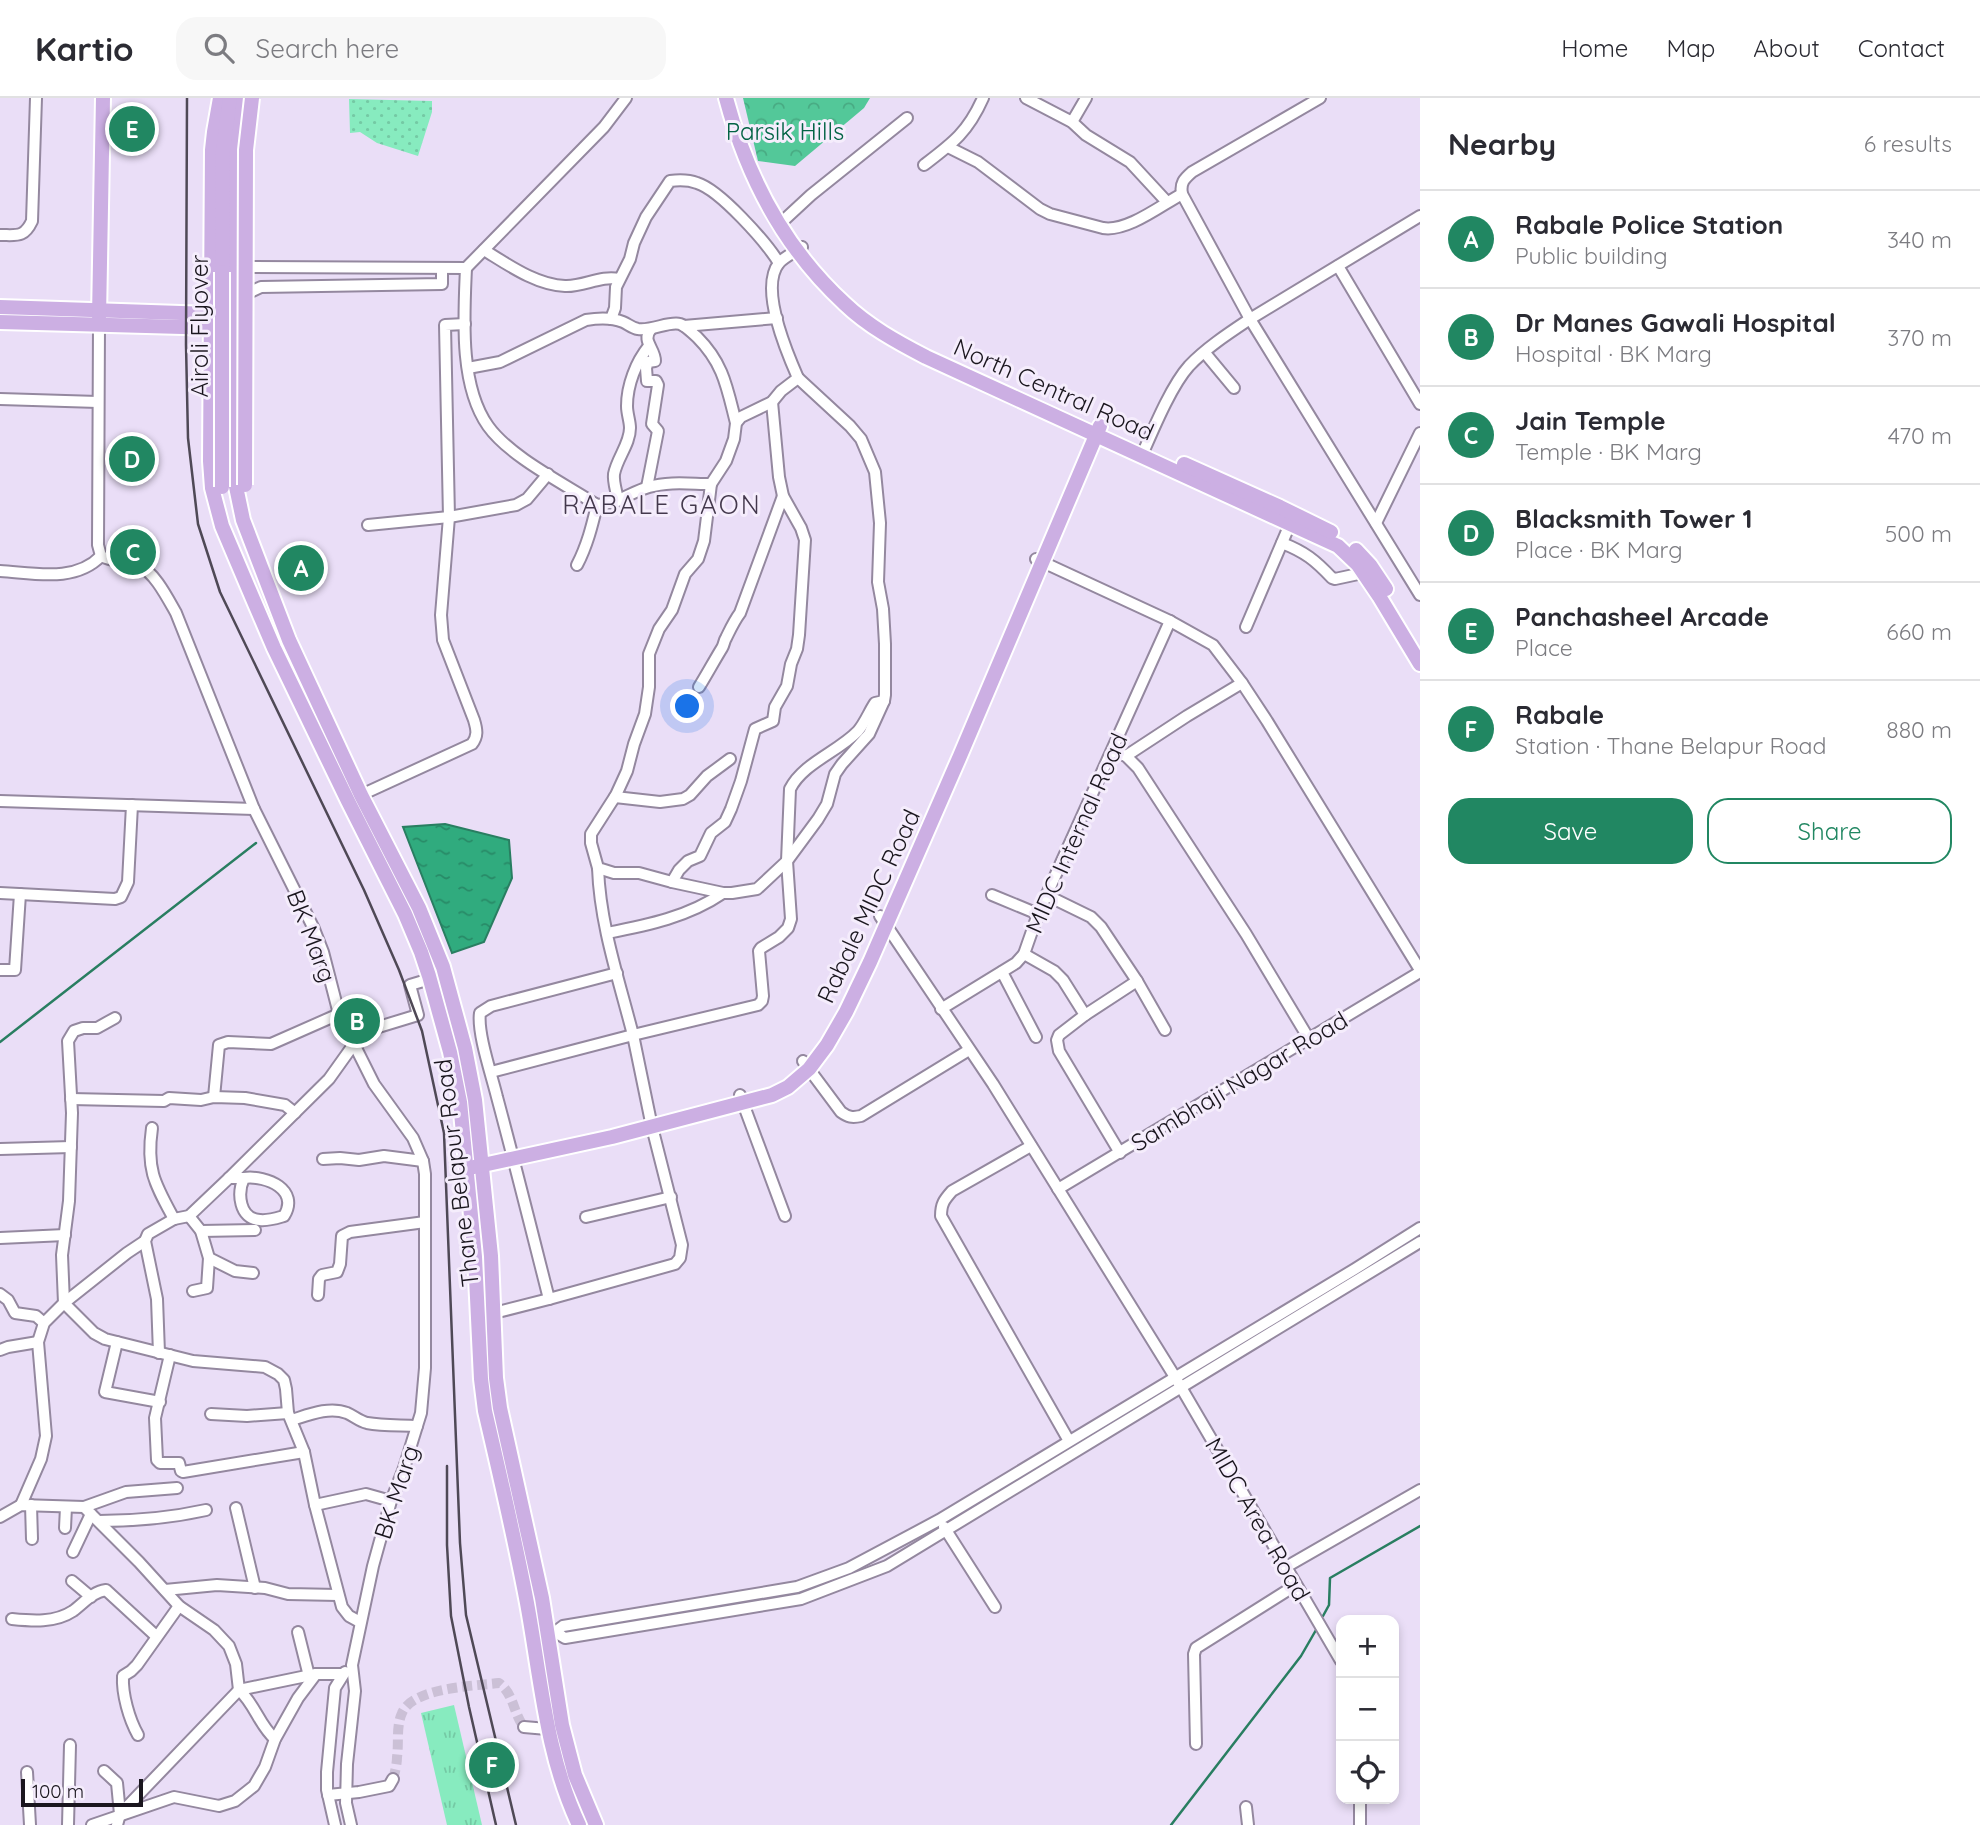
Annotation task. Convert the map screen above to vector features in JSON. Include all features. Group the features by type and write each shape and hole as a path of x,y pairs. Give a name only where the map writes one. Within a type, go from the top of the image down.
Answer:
{"main road":[{"path":"99,318 103,98"},
{"path":"220,98 212,150 211,478 222,526 235,554"},
{"name":"Airoli Flyover","path":"230,98 223,150 222,487 235,554"},
{"path":"243,98 236,150 234,477 240,511 253,548"},
{"name":"Airoli Flyover","path":"253,98 246,150 245,485 253,548"},
{"name":"North Central Road","path":"726,98 736,135 762,195 799,249 845,304 896,341 1144,451 1280,507 1339,536 1370,565 1420,646"},
{"name":"North Central Road","path":"734,98 753,161 772,202 799,249"},
{"path":"211,321 233,306"},
{"path":"0,307 99,318"},
{"path":"0,322 99,318 211,321 234,329"},
{"name":"Rabale MIDC Road","path":"466,1164 618,1128 651,1123 741,1099 781,1081 806,1065 816,1046 840,1015 914,853 1095,429"},
{"name":"North Central Road","path":"1144,451 1338,545 1358,565 1420,664"},
{"name":"Thane Belapur Road","path":"253,548 289,640 361,794 419,908 443,967 465,1048 472,1084 490,1243 496,1378 500,1408 552,1633 562,1726 575,1775 596,1825"},
{"name":"Thane Belapur Road","path":"235,554 274,648 405,914 430,979 450,1052 457,1086 466,1164 485,1411 527,1601 547,1728 561,1779 579,1825"}],"street":[{"path":"0,234 18,235 27,231 32,221 36,98"},
{"path":"233,306 240,297 261,287 442,284 466,268 484,250 604,127 626,98"},
{"path":"924,165 956,140 972,122 984,98"},
{"path":"1026,98 1043,102 1086,135 1130,162 1167,202"},
{"path":"1072,122 1086,98"},
{"path":"1320,98 1192,172 1181,186 1182,194 1250,318 1420,595"},
{"path":"784,220 907,118"},
{"path":"948,147 978,162 1049,214 1103,228 1123,228 1182,194"},
{"path":"611,319 615,308 615,292 634,243 646,217 665,186 672,180 699,183 720,198 769,248 779,263"},
{"path":"1144,451 1175,385 1189,366 1228,333 1416,218 1420,232"},
{"path":"598,868 614,873 639,873 723,893 757,889 787,861 827,804 835,774 869,734 886,695 883,609 878,582 880,523 875,472 861,439 798,378 782,341 772,299 772,286 779,263 799,249"},
{"path":"484,250 535,278 566,287 605,278 619,279"},
{"path":"1338,266 1420,404"},
{"path":"246,267 466,268"},
{"path":"442,268 442,284"},
{"path":"466,268 465,324 470,385 487,425 514,451 597,505 618,501 647,487 682,483 710,484"},
{"path":"0,572 62,574 91,566 101,556 98,545 99,318"},
{"path":"468,368 500,362 586,320 597,318 611,319 632,328 651,329 675,324 684,326 777,318"},
{"path":"361,794 472,744 476,739 474,720 443,640 441,615 449,517 445,325 465,324"},
{"path":"494,1313 675,1264 680,1258 682,1245 601,907 598,868 591,834 628,771 645,714 649,687 649,654 659,629 672,610 685,574 698,559 704,541 710,484 726,461 734,439 736,423 722,371 713,355 684,326"},
{"path":"647,487 658,431 652,424 658,385 656,381 647,381 646,374 648,362 654,361 655,356 646,340 651,329"},
{"path":"618,501 614,482 630,428 628,401 639,361 649,346"},
{"path":"1205,353 1234,388"},
{"path":"736,423 747,413 772,402 798,378"},
{"path":"0,399 98,402"},
{"path":"672,882 688,861 700,856 712,833 728,815 741,781 755,729 773,721 775,707 787,686 797,649 804,540 801,528 783,496 772,402"},
{"path":"1376,523 1420,433"},
{"path":"368,525 449,517 516,505 527,499 548,474"},
{"path":"699,687 740,613 783,496"},
{"path":"577,565 588,541 597,505"},
{"path":"1246,627 1290,524"},
{"path":"1282,543 1316,561 1332,578 1363,573"},
{"name":"BK Marg","path":"101,556 110,561 136,564 145,569 162,588 176,613 254,809 314,929 323,952 339,1014 374,1084 413,1138 423,1161 425,1368 421,1413 391,1501 373,1566 352,1665 355,1691 346,1793 351,1825"},
{"path":"1040,561 1170,621 1213,645 1242,682 1420,971"},
{"path":"1408,575 1420,568"},
{"name":"MIDC Internal Road","path":"941,1009 1016,963 1024,954 1046,895 1170,621"},
{"path":"1126,757 1242,682"},
{"path":"491,1072 758,1005 764,996 759,951 785,932 791,919 787,861 789,797 792,785 808,769 858,731 875,703 884,701"},
{"path":"1112,751 1126,757 1138,768 1246,934 1309,1040"},
{"path":"615,797 642,801 683,799 730,759"},
{"path":"0,801 254,809"},
{"path":"0,893 116,899 121,897 128,882 132,804"},
{"path":"607,933 650,925 688,913 723,893"},
{"path":"0,970 15,970 20,894"},
{"path":"992,895 1038,914"},
{"path":"1046,895 1091,916 1137,981 1165,1030"},
{"name":"MIDC Area Road","path":"883,920 1031,1146 1175,1377 1336,1653"},
{"path":"1024,954 1063,979 1085,1015"},
{"name":"Sambhaji Nagar Road","path":"1058,1189 1420,971"},
{"path":"1002,972 1036,1037"},
{"path":"549,1299 480,1027 480,1013 617,973"},
{"path":"33,1539 26,1505 46,1436 38,1342 44,1323 64,1304 145,1241 148,1234 174,1219 189,1216 329,1079 352,1040 418,1015 410,985 430,979"},
{"path":"1120,1153 1059,1051 1057,1040 1059,1035 1085,1015 1137,981"},
{"path":"214,1097 219,1045 228,1042 271,1044 339,1014"},
{"path":"116,1018 97,1028 74,1031 68,1041 71,1147 69,1201 62,1255 64,1304 94,1333 105,1339 194,1360 265,1367 284,1380 290,1416 304,1452 338,1595 349,1616 360,1622"},
{"path":"806,1065 841,1112 854,1118 969,1050"},
{"path":"71,1099 164,1101 169,1098 245,1098 285,1105 295,1113"},
{"path":"741,1099 785,1216"},
{"path":"152,1128 149,1146 151,1171 174,1219"},
{"path":"1031,1146 953,1191 941,1205 941,1216 1069,1441"},
{"path":"0,1149 71,1147"},
{"path":"323,1160 359,1160 384,1156 423,1161"},
{"path":"229,1178 261,1177 286,1192 288,1209 284,1216 262,1220 251,1217 239,1197 244,1178"},
{"path":"586,1217 671,1197"},
{"path":"189,1216 201,1231 209,1258 207,1288 193,1292"},
{"path":"318,1295 318,1279 322,1275 337,1272 342,1236 350,1232 425,1222"},
{"path":"552,1633 564,1626 797,1587 849,1568 939,1520 1420,1228"},
{"path":"201,1231 255,1230"},
{"path":"0,1238 65,1235"},
{"path":"145,1241 165,1354 160,1402 155,1418 157,1460 164,1464 180,1463 182,1472 304,1452"},
{"path":"552,1633 565,1638 801,1599 887,1566 1420,1242"},
{"path":"209,1258 235,1271 253,1273"},
{"path":"0,1294 8,1300 15,1313 36,1316 44,1323"},
{"path":"1297,1303 1303,1314"},
{"path":"1270,1319 1277,1330"},
{"path":"0,1350 38,1342"},
{"path":"117,1342 104,1392 160,1402"},
{"path":"1231,1343 1237,1354"},
{"path":"211,1414 290,1416 334,1411 348,1414 362,1422 417,1426"},
{"path":"73,1552 91,1514 126,1492 177,1488"},
{"path":"1286,1567 1420,1490"},
{"path":"315,1506 366,1494 391,1501"},
{"path":"0,1517 26,1505 66,1507 134,1521 206,1510"},
{"path":"65,1528 66,1507"},
{"path":"236,1508 255,1588"},
{"path":"91,1514 179,1606 214,1630 229,1646 236,1664 239,1690 248,1698 260,1721 275,1739"},
{"path":"939,1520 995,1607"},
{"path":"849,1568 853,1580"},
{"path":"72,1581 91,1597"},
{"path":"165,1590 217,1585 288,1594 338,1595"},
{"path":"1196,1744 1196,1648 1296,1585"},
{"path":"12,1619 52,1619 69,1613 97,1592 106,1590 156,1636"},
{"path":"749,1595 751,1607"},
{"path":"138,1735 131,1724 123,1676 137,1665 179,1606"},
{"path":"298,1632 313,1675"},
{"path":"335,1825 328,1795 327,1772 335,1688 342,1674 352,1665"},
{"path":"119,1820 239,1690 313,1675 342,1674"},
{"path":"92,1825 119,1820 174,1797 219,1806 235,1801 254,1786 265,1767 275,1739 313,1675"},
{"path":"524,1727 547,1728"},
{"path":"68,1825 70,1745"},
{"path":"104,1771 117,1783 119,1820"},
{"path":"27,1772 30,1825"},
{"path":"328,1795 359,1793 389,1786 393,1779"},
{"path":"1360,1804 1360,1825"},
{"path":"1246,1807 1248,1825"}],"green space":[{"name":"Parsik Hills","path":"743,98 870,98 864,108 795,166 758,161"},
{"path":"349,99 432,101 432,112 418,156 377,143 360,132 350,133"},
{"path":"454,1705 482,1825 447,1825 421,1713"}],"water":[{"path":"445,824 509,840 512,878 484,942 452,953 403,827"}],"waterway":[{"path":"0,1042 256,843"},
{"path":"1323,1616 1329,1605 1330,1578 1420,1526"},
{"path":"1171,1825 1301,1656 1316,1630"}],"tunnel":[{"path":"393,1779 400,1718 408,1704 418,1698 446,1689 499,1683 508,1693 524,1727"}],"railway":[{"path":"187,98 188,438 198,524 220,592 364,890 422,1031 444,1133 460,1543 466,1615 516,1825"},
{"path":"447,1466 447,1545 451,1616 496,1825"}],"place":[{"name":"Panchasheel Arcade","path":"132,129"},
{"name":"Blacksmith Tower 1","path":"132,459"},
{"name":"Jain Temple","path":"133,552"},
{"name":"Rabale Police Station","path":"301,568"},
{"name":"Dr Manes Gawali Hospital","path":"357,1021"},
{"name":"Rabale","path":"492,1765"}],"district":[{"name":"RABALE GAON","path":"662,504"}]}
